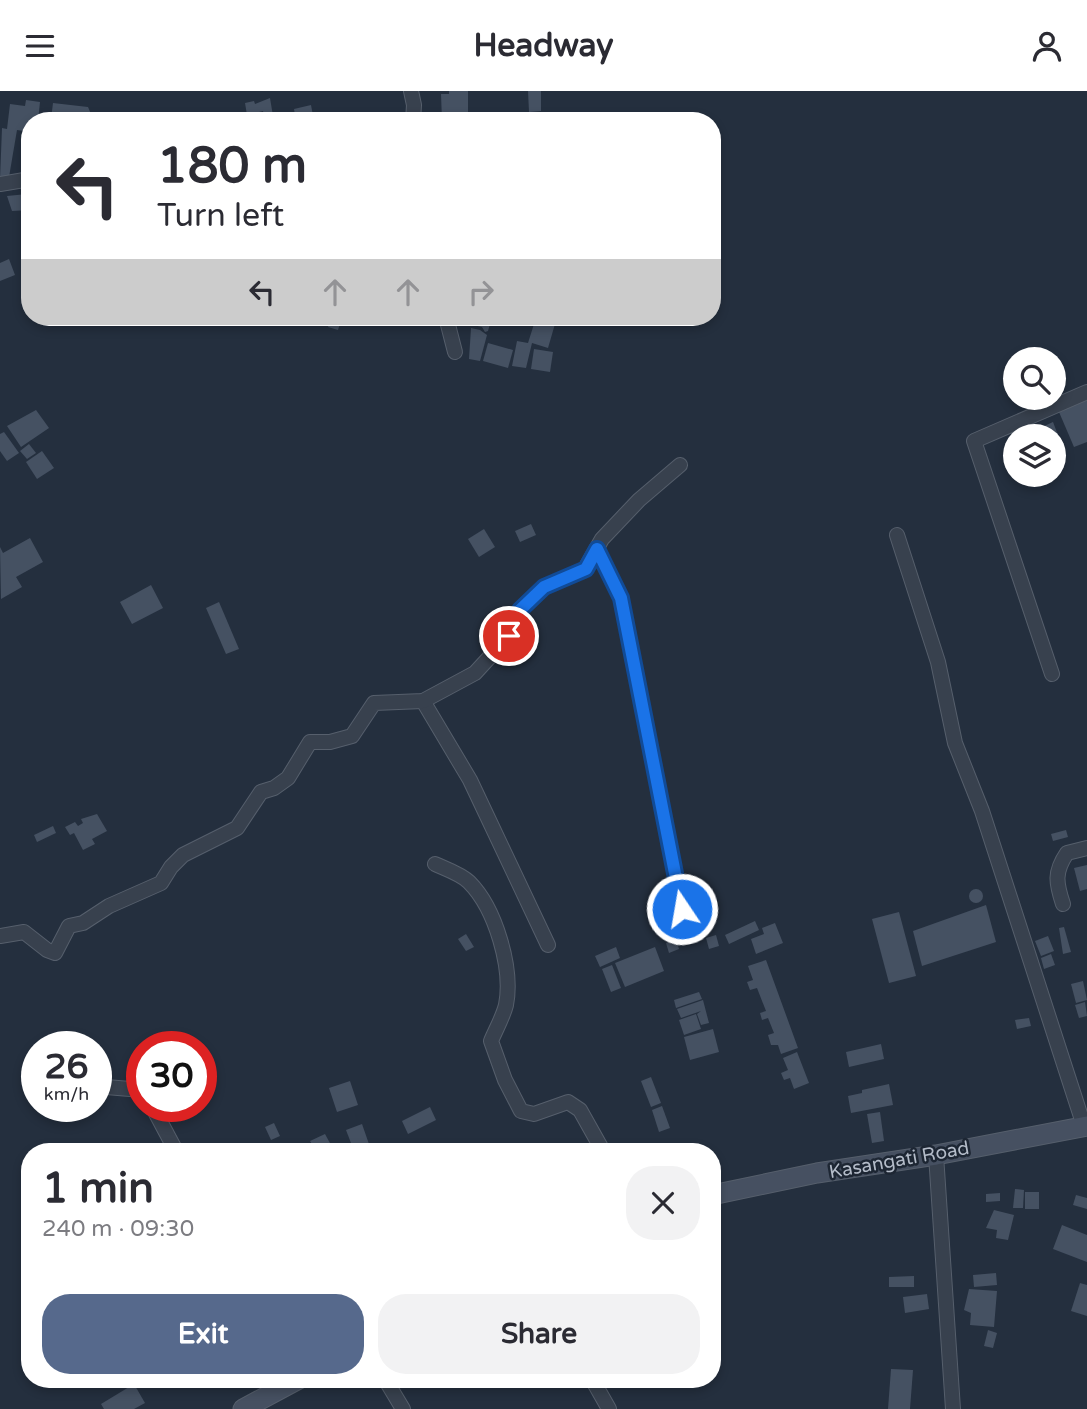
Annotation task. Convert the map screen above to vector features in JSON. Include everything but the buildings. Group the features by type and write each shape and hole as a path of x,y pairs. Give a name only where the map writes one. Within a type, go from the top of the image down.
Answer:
{"street":[{"path":"411,91 414,112"},
{"path":"0,184 21,180"},
{"path":"448,326 455,352"},
{"path":"1052,674 974,441 1087,393"},
{"path":"0,936 24,932 55,953 69,926 83,923 109,906 161,883 183,855 202,843 237,828 261,792 274,788 288,778 310,742 330,742 352,736 374,702 423,701 475,673 509,636 520,610 544,587 586,569 603,539 639,500 680,465"},
{"path":"897,535 938,661 955,743 982,811 1085,1126"},
{"path":"597,549 621,598 682,909"},
{"path":"423,701 470,780 548,945"},
{"path":"1063,904 1055,882 1059,866 1067,853 1087,848"},
{"path":"435,864 468,880 486,905 498,936 509,974 505,1007 491,1041 505,1080 521,1111 534,1114 568,1102 580,1110 599,1143"},
{"path":"161,1122 172,1143"},
{"name":"Kasangati Road","path":"721,1193 817,1173 1085,1126"},
{"path":"936,1154 953,1409"},
{"path":"243,1409 279,1388"},
{"path":"391,1388 403,1409"},
{"path":"597,1388 609,1409"}],"route":[{"path":"509,636 520,610 544,587 586,569 597,549 621,598 682,909"}]}
